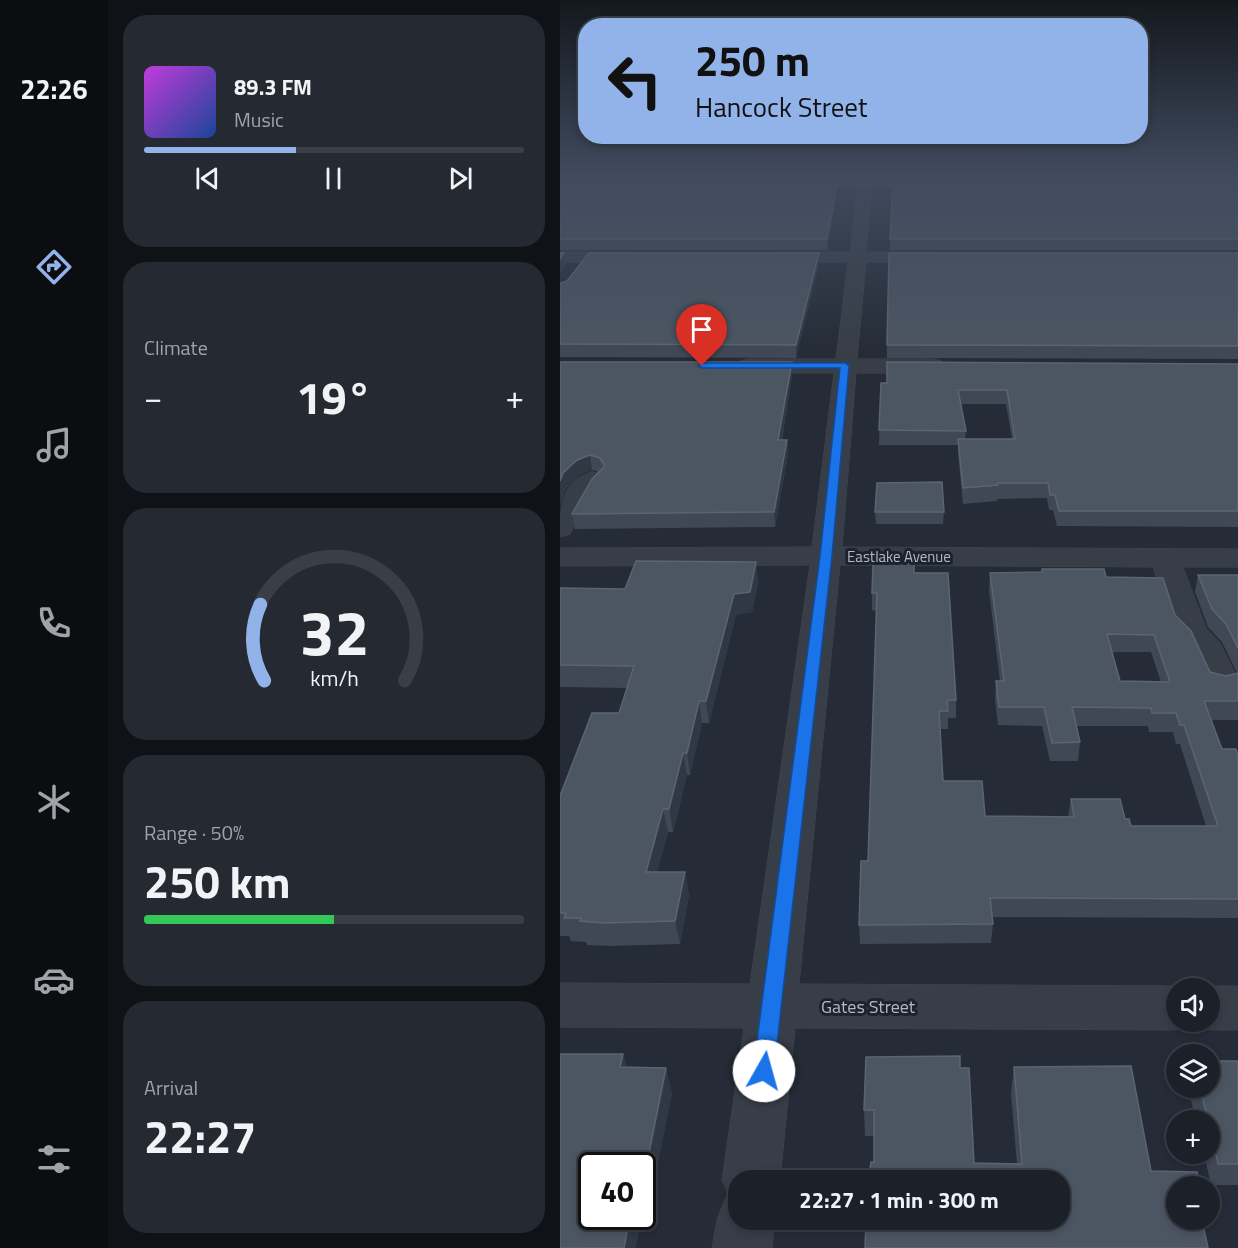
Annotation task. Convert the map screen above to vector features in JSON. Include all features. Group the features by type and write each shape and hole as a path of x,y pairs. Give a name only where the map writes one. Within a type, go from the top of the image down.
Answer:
{"street":[{"path":"751,1170 826,556 859,234"},
{"path":"560,257 644,257"},
{"path":"572,272 585,257"},
{"path":"762,257 951,257"},
{"path":"726,366 951,367"},
{"path":"560,528 582,489 592,480"},
{"name":"Eastlake Avenue","path":"560,557 1238,558"},
{"path":"1164,558 1191,632 1207,650 1221,681"},
{"name":"Gates Street","path":"560,1005 1166,1008"},
{"path":"1220,1008 1238,1008"},
{"path":"743,1248 745,1230"}],"building":[{"path":"560,234 828,234 827,239 560,239"},
{"path":"890,234 1238,234 1238,239 890,239"},
{"path":"589,253 819,253 796,345 560,344 560,283 567,281"},
{"path":"889,253 1238,253 1238,346 887,345"},
{"path":"560,362 792,362 778,440 787,440 774,512 572,514 592,479 605,466 600,458 590,455 577,460 563,473 560,481"},
{"path":"887,362 1238,364 1238,511 1059,511 1055,495 1050,495 1048,483 998,483 998,485 963,488 958,439 1015,439 1007,390 958,390 966,431 879,430 881,383 887,383"},
{"path":"942,482 944,512 875,512 877,483"},
{"path":"876,560 901,561 901,563 914,563 914,573 948,573 956,700 947,700 948,711 939,711 943,781 982,781 985,816 1074,817 1071,799 1120,799 1125,819 1129,819 1131,826 1218,826 1184,725 1180,725 1176,713 1152,713 1151,708 1072,707 1080,742 1052,743 1044,707 999,707 996,681 1004,681 990,573 1042,572 1042,569 1104,569 1106,577 1163,578 1175,615 1191,631 1210,672 1226,676 1238,673 1238,701 1204,701 1222,749 1236,749 1238,756 1238,899 990,898 993,924 859,925 861,861 868,861 877,593 872,593 873,563","holes":["1107,634 1154,635 1170,682 1120,681"]},
{"path":"636,561 756,562 750,592 734,594 706,701 699,701 687,753 683,753 669,809 663,809 646,872 685,872 675,921 603,923 580,921 581,918 564,918 566,913 560,913 560,796 592,713 619,713 634,666 560,665 560,588 625,589"},
{"path":"1198,575 1238,575 1238,648 1226,624 1212,609"},
{"path":"560,1054 623,1054 620,1067 666,1068 649,1152 578,1152 578,1230 627,1230 624,1248 560,1248"},
{"path":"960,1056 960,1068 969,1068 974,1163 1022,1164 1014,1067 1131,1066 1151,1171 1197,1172 1198,1176 1166,1176 1166,1230 1204,1230 1208,1248 865,1248 866,1230 1070,1230 1070,1170 870,1170 871,1162 874,1162 874,1110 864,1110 866,1057"},
{"path":"1220,1061 1238,1061 1238,1164 1220,1164 1220,1110 1206,1110 1202,1098 1220,1098"}],"route":[{"path":"702,366 845,366 826,556 764,1071"}]}
